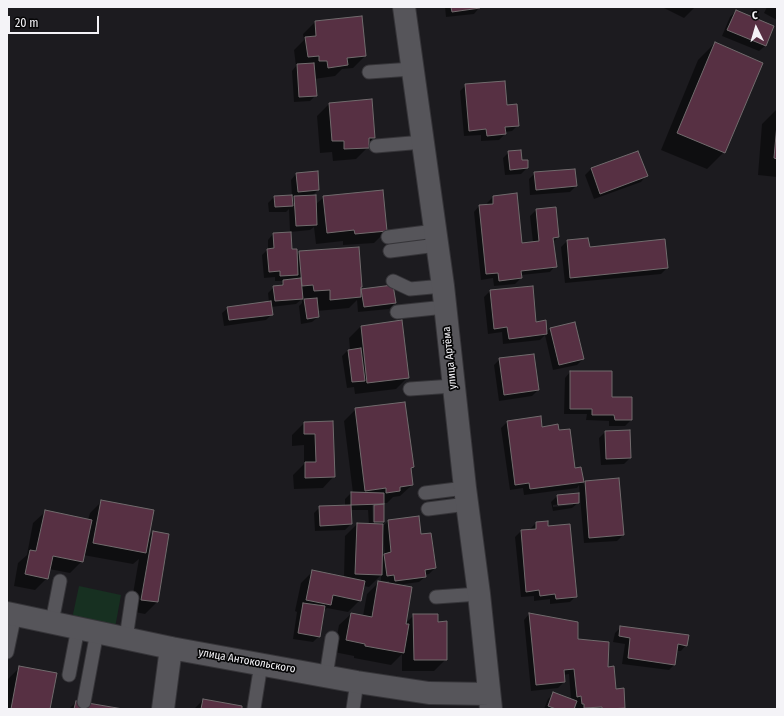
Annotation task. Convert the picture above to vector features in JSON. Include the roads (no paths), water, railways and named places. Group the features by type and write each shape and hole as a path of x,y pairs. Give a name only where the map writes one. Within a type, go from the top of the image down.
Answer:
{"street":[{"name":"улица Артёма","path":"404,7 444,297 490,701"},
{"name":"улица Антокольского","path":"11,614 171,648 357,682 490,701"},
{"path":"163,709 171,648"}],"lane":[{"path":"369,72 412,70"},
{"path":"376,146 423,142"},
{"path":"388,237 436,238"},
{"path":"390,251 436,238"},
{"path":"393,281 410,289 444,297"},
{"path":"397,312 444,297"},
{"path":"410,389 453,386"},
{"path":"425,493 466,496"},
{"path":"428,509 466,496"},
{"path":"52,622 60,582"},
{"path":"436,597 478,594"},
{"path":"126,638 132,598"},
{"path":"7,652 11,614"},
{"path":"69,675 87,630"},
{"path":"84,702 87,630"},
{"path":"326,676 332,638"},
{"path":"254,708 261,664"},
{"path":"353,709 357,682"}]}
